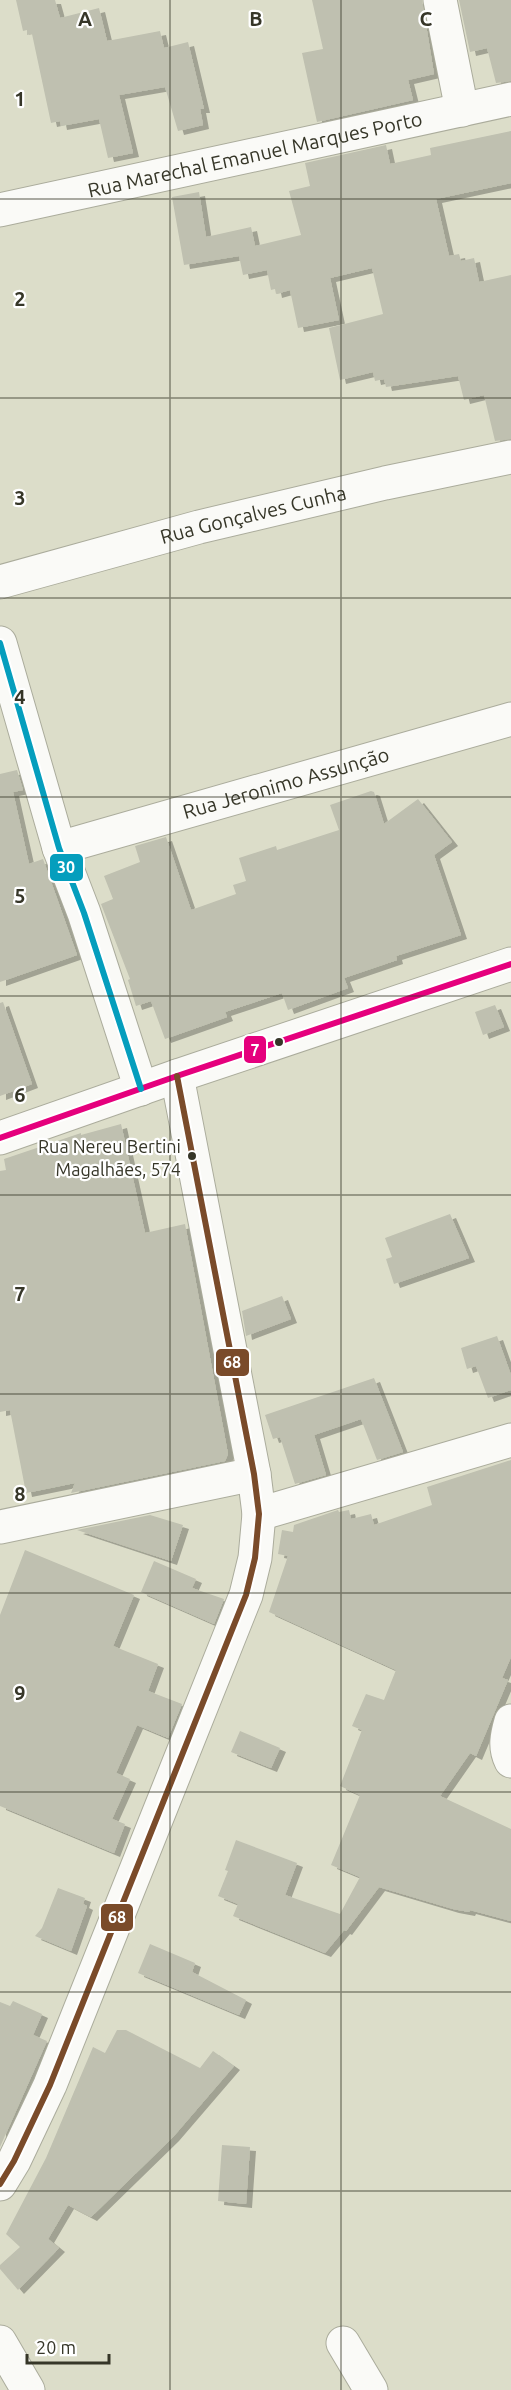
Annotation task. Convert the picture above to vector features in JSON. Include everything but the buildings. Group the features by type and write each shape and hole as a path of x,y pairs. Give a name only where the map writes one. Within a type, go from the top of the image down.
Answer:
{"street":[{"path":"440,0 462,110"},
{"name":"Rua Marechal Emanuel Marques Porto","path":"0,210 511,99"},
{"name":"Rua Gonçalves Cunha","path":"0,582 199,527 385,483 511,457"},
{"path":"0,643 13,741 84,913 141,1089"},
{"name":"Rua Jeronimo Assunção","path":"59,848 511,719"},
{"path":"0,1138 511,964"},
{"path":"0,2184 14,2161 50,2085 246,1595 255,1558 260,1514 254,1474 177,1076"},
{"path":"260,1514 511,1440"},
{"path":"0,1527 254,1474"},
{"path":"511,1721 506,1736 511,1761"},
{"path":"0,2342 28,2390"},
{"path":"343,2343 371,2390"}],"transit line":[{"name":"30","path":"0,643 59,848 84,913 141,1089"},
{"name":"7","path":"0,1138 511,964"},
{"name":"68","path":"0,2184 14,2161 50,2085 246,1595 255,1558 259,1514 254,1474 177,1076"}],"place":[{"name":"Rua Nereu Bertini Magalhães, 574","path":"192,1156"}]}
